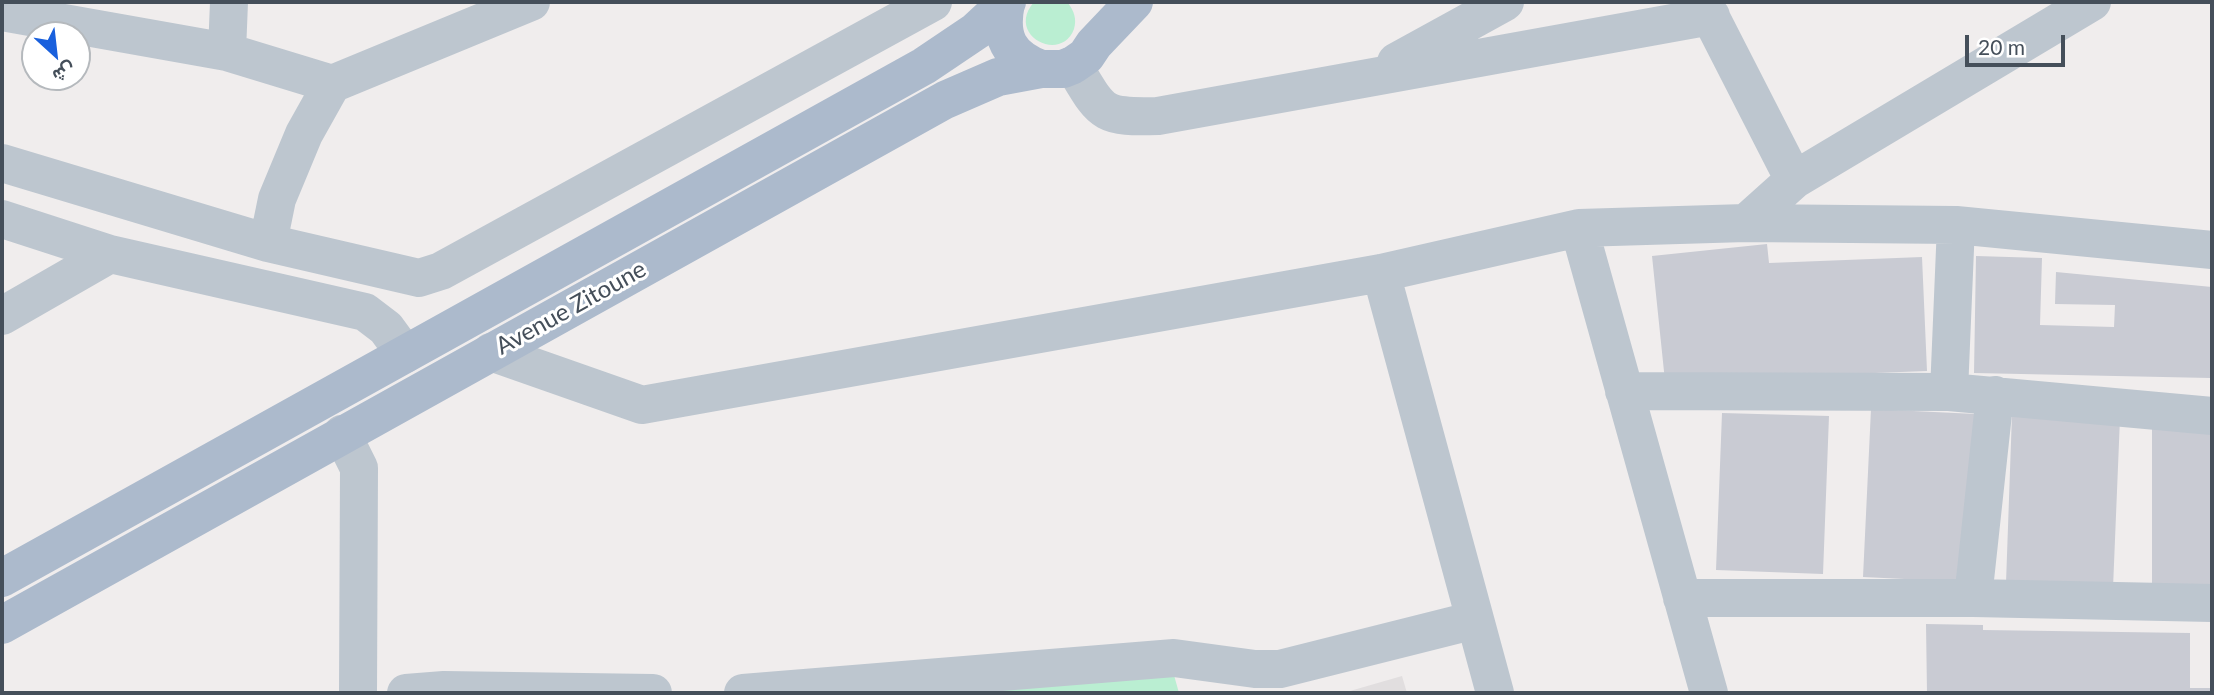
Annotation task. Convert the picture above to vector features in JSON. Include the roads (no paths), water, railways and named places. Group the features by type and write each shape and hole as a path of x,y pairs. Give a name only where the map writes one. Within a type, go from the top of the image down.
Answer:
{"main road":[{"path":"1069,59 1100,31 1101,18 1097,2"},
{"path":"1007,3 1003,19 1004,36 1012,51 1025,63 1069,59 1134,2"},
{"name":"Avenue Zitoune","path":"2,578 924,66 976,31 1007,3"},
{"name":"Avenue Zitoune","path":"2,625 945,100 998,77 1069,59"}],"street":[{"path":"227,52 229,2"},
{"path":"268,243 277,199 304,134 332,84 531,2"},
{"path":"2,163 268,243 419,278 441,271 933,2"},
{"path":"1368,78 1505,2"},
{"path":"1746,223 1794,180 2092,2"},
{"path":"1069,59 1094,100 1108,114 1158,116 1368,78 1707,9 1794,180"},
{"path":"2,12 76,13 227,52 332,84"},
{"path":"2,219 110,254 365,312 386,328 405,354"},
{"path":"491,352 642,405 1381,273 1578,228 1746,223 1956,225 2212,250"},
{"path":"1948,392 1956,225"},
{"path":"1578,228 1709,693"},
{"path":"2,316 110,254"},
{"path":"1381,273 1495,693"},
{"path":"1624,391 1948,392 2212,416"},
{"path":"1973,598 1995,395"},
{"path":"342,434 359,468 358,693"},
{"path":"1682,598 1973,598 2212,603"},
{"path":"743,693 1174,658 1255,669 1280,669 1475,620"},
{"path":"406,693 444,690 653,693"}]}
